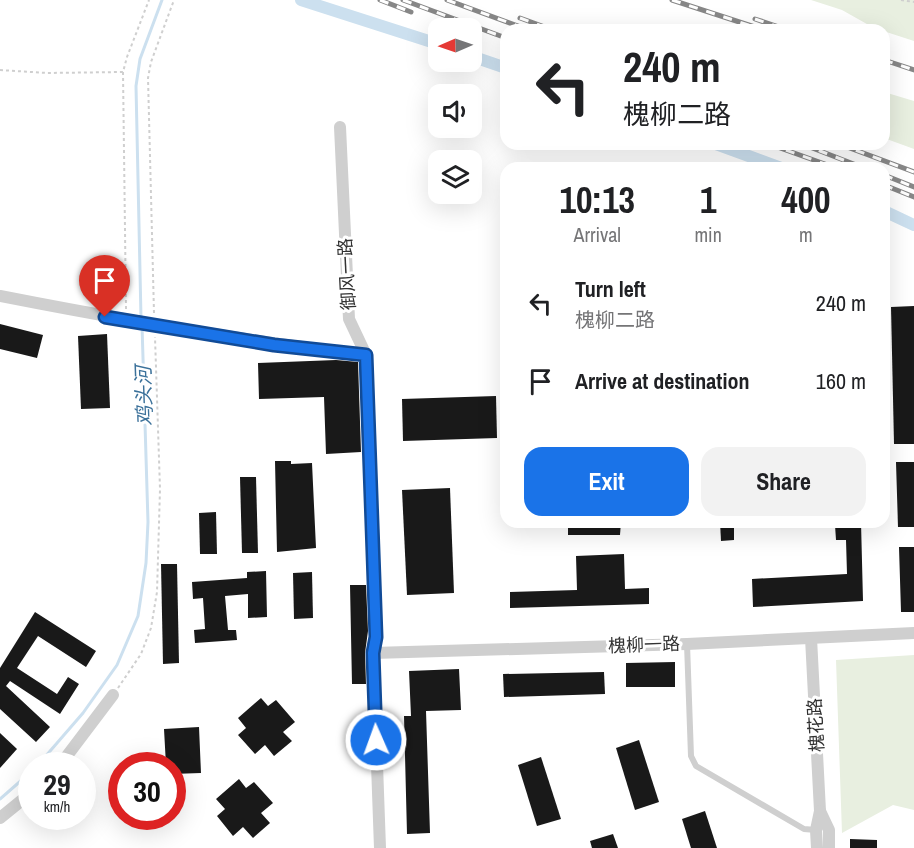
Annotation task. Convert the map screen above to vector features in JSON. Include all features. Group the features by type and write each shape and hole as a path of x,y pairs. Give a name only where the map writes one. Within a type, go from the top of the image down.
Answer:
{"street":[{"name":"御风一路","path":"340,127 349,319 366,355 376,637 373,653 380,848"},
{"path":"0,296 154,326 274,345 366,355"},
{"name":"槐柳一路","path":"373,653 687,644 914,633"},
{"name":"槐花路","path":"811,638 820,811 822,830 829,848"},
{"path":"70,752 113,695"},
{"path":"0,818 18,803"},
{"name":"槐花路","path":"817,848 822,830"}],"lane":[{"path":"687,644 691,756 696,766 804,829 822,830"}],"path":[{"path":"126,321 123,72 148,0"},
{"path":"113,695 141,654 151,628 157,592 160,489 148,78 151,62 174,0"},
{"path":"901,0 914,2"},
{"path":"0,70 46,73 123,72"}],"green space":[{"path":"811,0 914,0 914,41 890,33 890,24 867,24 842,10"},
{"path":"890,94 914,101 914,149 890,140"},
{"path":"914,655 914,810 893,805 842,833 836,660"}],"building":[{"path":"914,306 914,444 894,444 891,307"},
{"path":"0,324 43,335 37,358 0,349"},
{"path":"107,334 110,408 81,409 78,336"},
{"path":"336,360 358,362 361,452 326,454 324,397 259,399 258,363"},
{"path":"496,396 497,438 403,441 402,399"},
{"path":"275,461 291,461 291,464 312,463 316,548 277,552"},
{"path":"896,462 914,462 914,527 898,527"},
{"path":"240,477 256,477 258,553 242,553"},
{"path":"450,488 454,593 407,595 402,490"},
{"path":"216,512 217,554 200,554 199,513"},
{"path":"568,528 621,528 620,535 568,535"},
{"path":"720,528 734,528 734,540 721,541"},
{"path":"835,528 861,528 863,601 753,607 752,579 847,574 846,540 836,540"},
{"path":"899,547 914,547 914,612 901,612"},
{"path":"624,554 625,589 649,588 649,604 510,608 510,592 577,590 576,556"},
{"path":"161,564 177,564 179,663 163,664"},
{"path":"266,571 267,617 248,618 248,594 225,596 228,630 236,630 237,640 195,643 194,630 205,629 203,598 193,599 192,582 247,578 247,572"},
{"path":"312,572 313,618 294,619 293,573"},
{"path":"350,585 366,585 368,631 365,653 366,684 352,684"},
{"path":"35,612 96,651 86,667 38,636 17,668 57,694 68,677 79,684 60,714 10,681 6,686 50,727 36,742 0,709 0,668"},
{"path":"675,662 675,687 626,687 626,663"},
{"path":"459,669 461,710 426,711 430,833 407,834 404,716 411,716 409,671"},
{"path":"604,672 605,694 504,697 503,674"},
{"path":"261,698 268,706 276,700 295,722 283,732 292,741 274,756 265,745 255,754 238,735 246,728 238,718"},
{"path":"199,727 201,773 186,774 186,752 165,752 164,729"},
{"path":"0,733 17,749 0,768"},
{"path":"639,740 659,802 635,810 616,748"},
{"path":"541,757 561,819 537,826 518,765"},
{"path":"239,779 246,788 254,782 273,803 261,813 270,823 253,838 243,827 233,836 217,816 225,809 216,799"},
{"path":"705,811 717,848 691,848 682,819"},
{"path":"613,834 618,848 592,848 590,841"},
{"path":"850,839 877,840 877,848 850,848"}],"waterway":[{"name":"鸡头河","path":"141,318 136,86 140,59 162,0"},
{"path":"301,0 428,41"},
{"path":"482,60 500,66"},
{"path":"732,150 765,162"},
{"path":"890,214 914,225"},
{"name":"鸡头河","path":"49,752 83,713 117,665 138,616 146,563 148,522 142,325"},
{"name":"鸡头河","path":"0,799 18,783"}],"railway":[{"path":"380,0 411,12"},
{"path":"403,0 500,36"},
{"path":"447,0 513,24"},
{"path":"672,0 746,24"},
{"path":"520,18 536,24"},
{"path":"755,19 770,24"},
{"path":"890,62 914,70"},
{"path":"786,150 819,162"},
{"path":"818,150 848,162"},
{"path":"855,150 887,162"},
{"path":"890,163 914,172"},
{"path":"890,177 914,187"},
{"path":"890,187 914,197"}],"route":[{"path":"105,317 274,345 366,355 376,637 373,653 376,740"}]}
